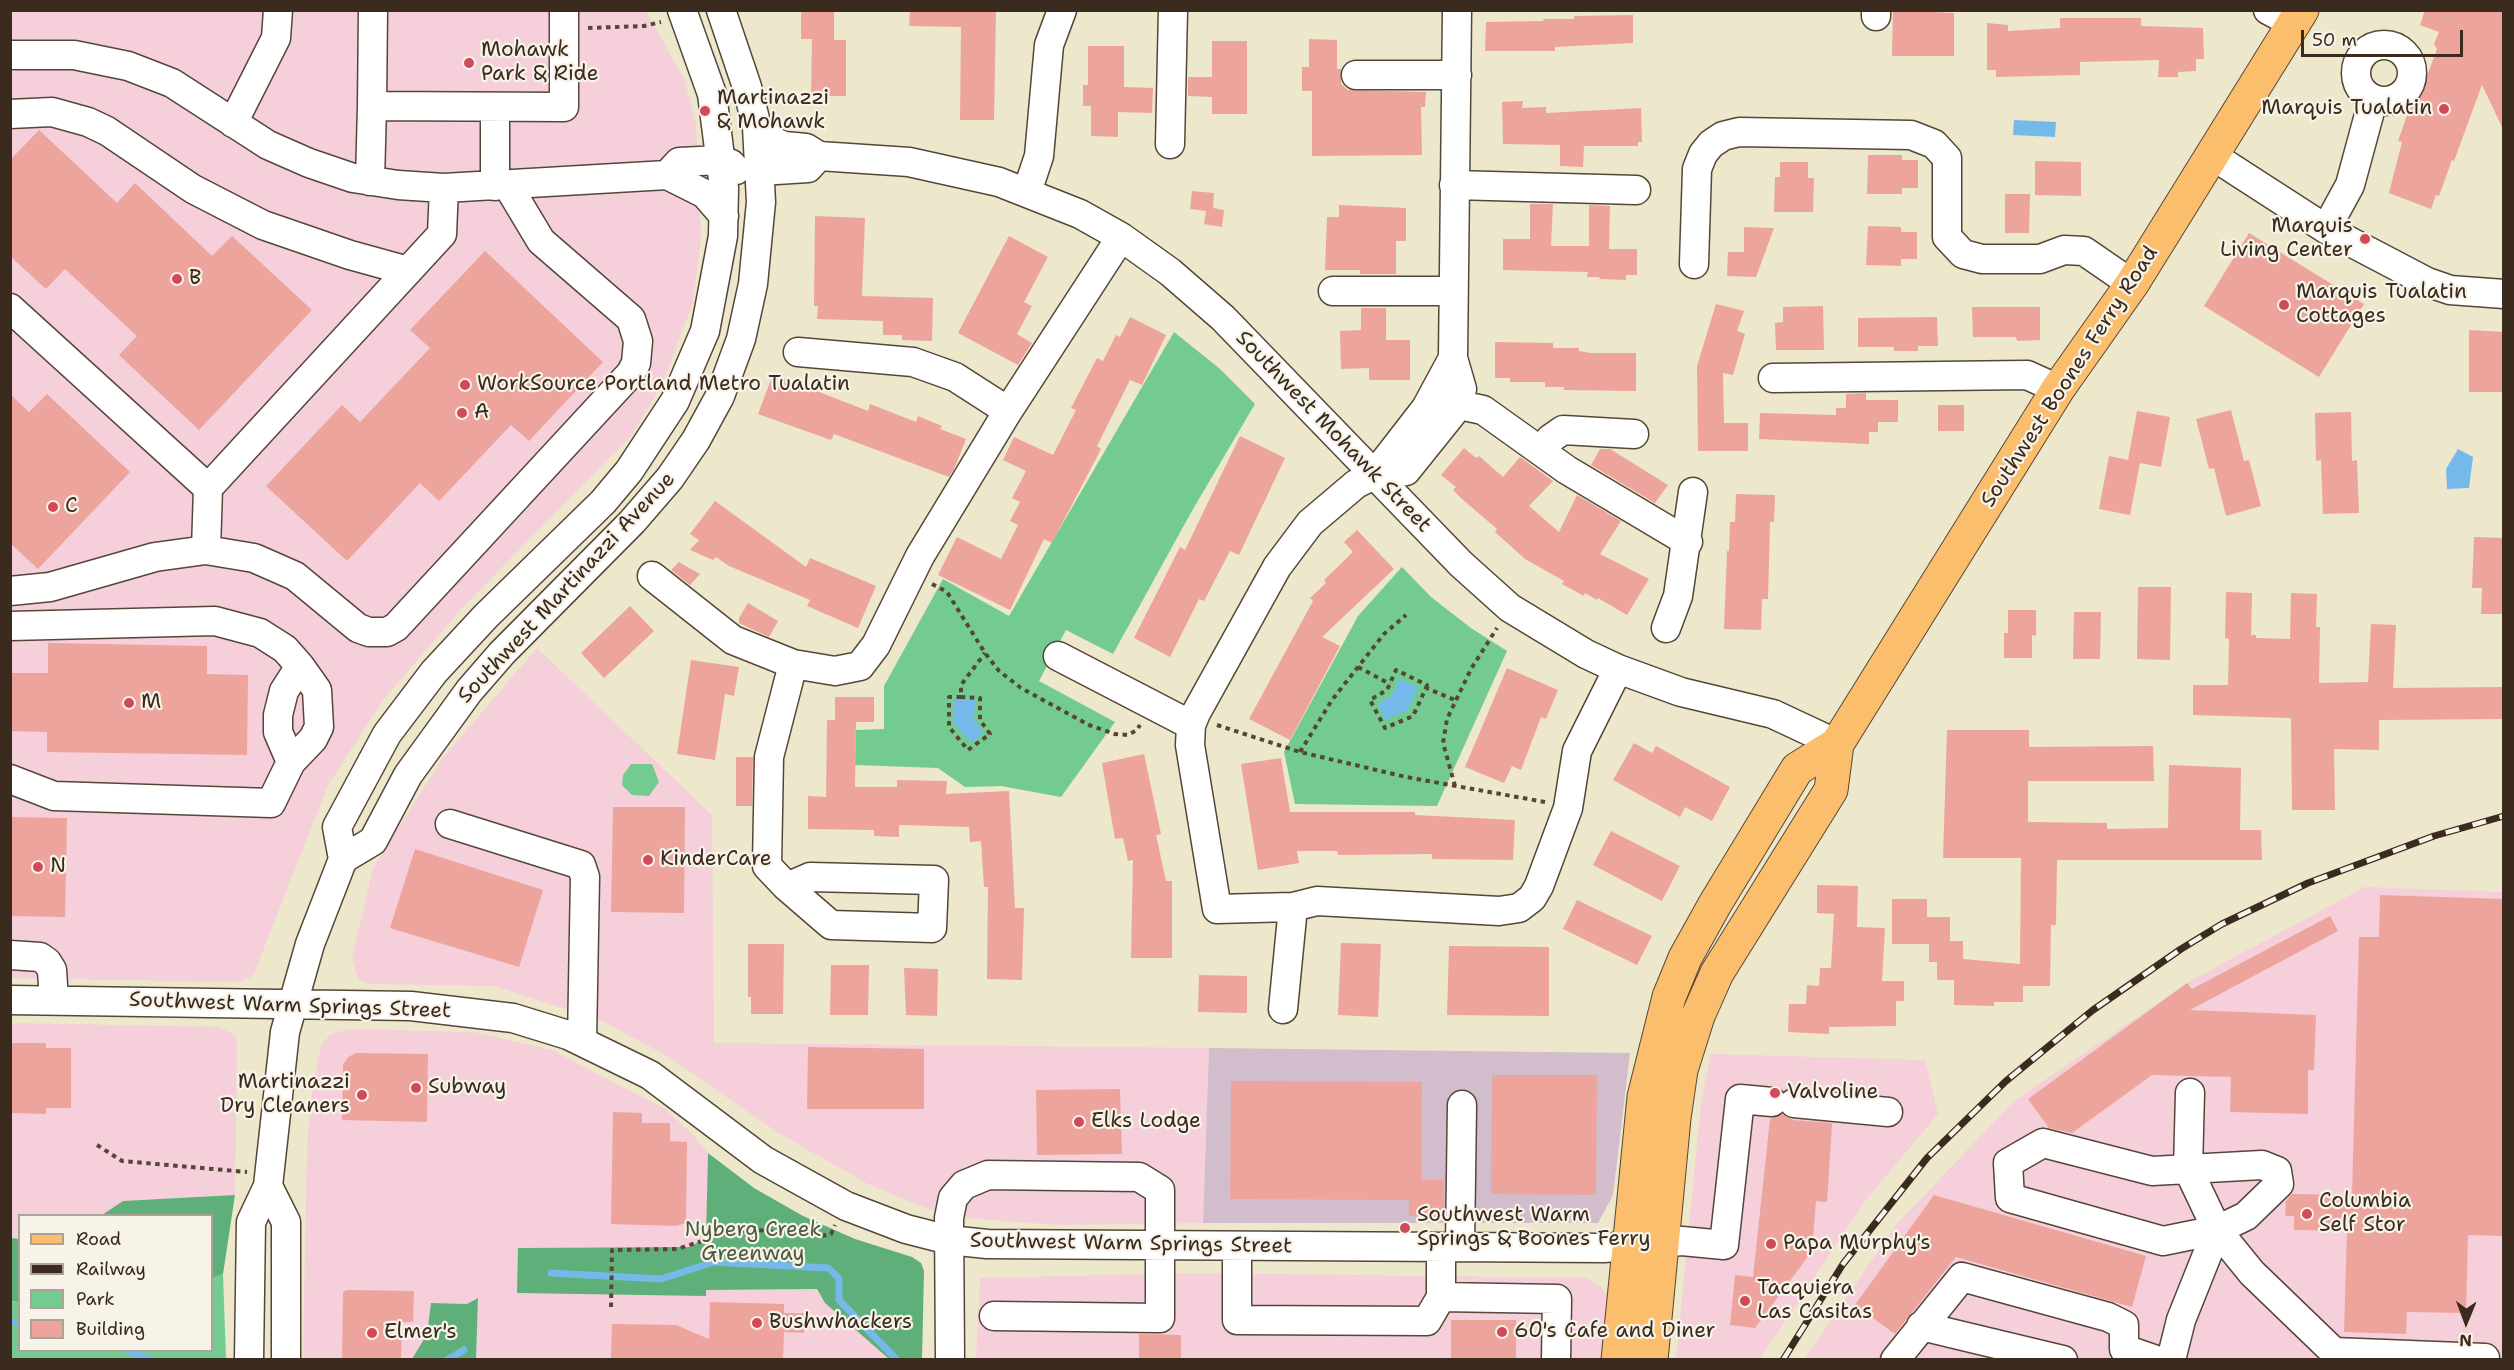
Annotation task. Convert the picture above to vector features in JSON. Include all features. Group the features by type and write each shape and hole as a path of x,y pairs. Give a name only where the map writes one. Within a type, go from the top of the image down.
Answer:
{"main road":[{"name":"Southwest Boones Ferry Road","path":"1651,1359 1644,1097 1653,1052 1676,977 1715,904 1797,769 1837,744 2058,389 2133,284 2213,156 2288,15"},
{"name":"Southwest Boones Ferry Road","path":"1618,1359 1647,1244"}],"street":[{"path":"233,123 276,38 278,10"},
{"path":"370,181 373,10"},
{"name":"Southwest Martinazzi Avenue","path":"684,13 712,94 721,160 724,216 719,265 705,332 675,401 653,438 603,502 486,616 434,672 404,710 367,767 337,827 343,859 373,841 408,775 469,691 502,653 632,522 683,460 708,420 730,374 743,331 759,238 760,171 757,127 747,87 721,10"},
{"path":"1027,192 1039,156 1049,45 1062,10"},
{"path":"1170,144 1173,10"},
{"path":"1457,10 1453,357 1462,389 1459,405 1406,471 1374,475 1356,484 1310,523 1284,558 1193,719 1190,745 1217,909 1293,907 1317,901 1499,911 1519,908 1532,898 1539,886 1568,808 1577,752 1618,669"},
{"path":"372,106 564,107 564,19"},
{"path":"10,55 74,55 128,66 172,83 268,145 309,163 370,181 444,188 667,175 705,194 724,216"},
{"path":"1356,75 1457,75"},
{"path":"2326,229 2350,185 2373,100"},
{"path":"10,591 50,588 155,557 206,550 232,553 270,564 295,576 358,628 369,632 387,632 396,627 631,373 638,341 631,319 541,241 501,186 495,107"},
{"path":"10,114 52,112 88,122 107,131 193,189 263,225 350,255 408,271"},
{"name":"Southwest Mohawk Street","path":"757,127 773,141 784,146 806,148 819,156 909,162 999,182 1080,214 1122,237 1198,294 1461,564 1510,608 1579,650 1618,669 1681,692 1773,714 1837,744"},
{"path":"1694,264 1697,169 1703,154 1711,144 1723,136 1738,132 1911,135 1934,144 1947,158 1947,237 1963,254 1982,259 2040,259 2064,250 2084,251 2133,284"},
{"path":"760,171 808,168 819,156"},
{"path":"2213,156 2326,229 2427,282 2450,290 2504,294"},
{"path":"667,175 679,162 721,160 735,169 743,192 744,213 759,238"},
{"path":"1454,185 1636,190"},
{"path":"206,550 208,488 442,234 444,188"},
{"path":"652,576 733,640 793,664 835,671 860,666 876,645 912,573 1008,411 1122,237"},
{"path":"1333,291 1454,291"},
{"path":"10,308 208,488"},
{"path":"798,352 914,362 955,377 1008,411"},
{"path":"1374,475 1426,408 1453,357"},
{"path":"1773,378 2027,375 2058,389"},
{"path":"1426,408 1459,405 1483,410 1567,470 1688,542"},
{"path":"1542,451 1550,440 1563,430 1634,434"},
{"path":"1666,628 1678,596 1688,542 1693,492"},
{"path":"10,626 215,621 260,633 285,649 317,690 319,727 313,739 291,762 272,803 54,796 10,779"},
{"path":"1058,656 1151,706 1193,719"},
{"path":"787,887 767,866 769,757 793,664"},
{"path":"291,762 278,732 278,715 284,691 300,666"},
{"path":"450,824 581,865 585,877 582,1041"},
{"path":"249,1359 251,1222 268,1180 285,1032 310,944 343,859"},
{"path":"1283,1010 1293,907"},
{"path":"10,955 40,957 47,962 52,970 54,1000"},
{"name":"Southwest Warm Springs Street","path":"10,1000 411,1006 513,1018 582,1041 650,1075 763,1160 846,1206 906,1229 949,1240 1014,1246 1604,1248 1683,1240 1724,1245 1740,1099 1888,1112"},
{"path":"2190,1093 2188,1169 2217,1230 2252,1273 2334,1352 2485,1358"},
{"path":"1237,1246 1237,1320 1427,1321 1441,1297 1451,1247 1462,1105"},
{"path":"2043,1143 2152,1171 2262,1165 2277,1171 2279,1185 2246,1216 2217,1230 2163,1241 2010,1198 2008,1163 2043,1143"},
{"path":"950,1359 949,1240 953,1198 964,1185 988,1175 1139,1177 1160,1190 1160,1318 994,1316"},
{"path":"268,1180 286,1222 286,1359"},
{"path":"2171,1359 2181,1320 2217,1230"},
{"path":"1895,1359 1962,1277 2108,1317 2124,1325 2118,1354 2156,1359"},
{"path":"1441,1297 1557,1299 1556,1359"},
{"path":"1922,1326 2063,1359"}],"path":[{"path":"564,19 644,26 684,13"},
{"path":"912,573 947,592 985,653 999,670 1021,688 1089,725 1115,734 1128,735 1137,730 1151,706"},
{"path":"1455,787 1443,743 1455,700 1510,608"},
{"path":"1300,752 1332,700 1384,634 1406,615"},
{"path":"961,697 961,685 985,653"},
{"path":"1358,667 1390,684"},
{"path":"1396,670 1427,685 1426,688 1413,716 1385,728 1370,700 1388,690 1396,670"},
{"path":"1426,688 1455,700"},
{"path":"949,697 961,697 981,698 980,720 990,734 968,750 949,727 949,697"},
{"path":"1193,719 1300,752 1455,787 1528,797 1568,808"},
{"path":"97,1145 122,1161 268,1180"},
{"path":"611,1307 612,1250 677,1249 734,1230 821,1236 831,1234 846,1206"}],"shaded area":[{"path":"11,11 646,11 684,79 696,122 701,239 693,302 663,383 632,435 462,608 384,699 328,785 253,976 237,982 11,978"},
{"path":"537,648 712,815 714,1043 1209,1048 1203,1223 1059,1225 964,1218 928,1209 866,1183 780,1134 667,1056 602,1021 495,986 370,984 358,979 352,959 373,868 442,759"},
{"path":"2365,887 2503,892 2503,1359 1804,1360 1896,1225 2014,1101 2192,980"},
{"path":"11,1023 220,1027 237,1037 235,1195 123,1201 104,1214 18,1214 18,1239 11,1238"},
{"path":"349,1029 473,1032 552,1050 665,1109 691,1133 708,1153 706,1236 691,1247 518,1248 518,1293 706,1295 706,1290 817,1289 825,1303 889,1359 476,1359 477,1298 467,1304 431,1303 427,1334 412,1359 303,1360 307,1146 313,1084 322,1043 332,1034"},
{"path":"1209,1048 1630,1053 1613,1195 1598,1223 1203,1223"},
{"path":"1711,1054 1925,1060 1938,1114 1865,1201 1760,1359 1676,1360 1701,1103"},
{"path":"1199,1273 1585,1278 1600,1285 1610,1300 1609,1359 976,1360 980,1278"}],"green space":[{"path":"1174,332 1220,369 1255,404 1193,509 1113,654 1066,630 1039,681 1115,722 1061,797 1001,786 965,787 938,768 855,765 856,730 884,729 884,686 943,579 1009,616"},
{"path":"1402,567 1431,597 1471,628 1507,651 1437,806 1295,804 1284,752 1358,616"},
{"path":"631,764 652,764 659,782 649,796 632,795 622,785 623,775"},
{"name":"Nyberg Creek Greenway","path":"708,1153 754,1188 803,1216 855,1239 912,1257 921,1263 924,1271 922,1359 889,1359 825,1303 817,1289 706,1290 706,1296 517,1293 518,1248 691,1247 706,1236"},
{"path":"235,1195 223,1274 213,1278 213,1214 104,1214 123,1201"},
{"path":"11,1238 18,1239 18,1302 11,1301"},
{"path":"223,1274 226,1359 11,1359 10,1301 18,1302 18,1352 213,1352 213,1278"},
{"path":"478,1298 476,1359 412,1359 427,1334 431,1303 467,1304"}],"water":[{"path":"2014,120 2056,122 2055,137 2013,135"},
{"path":"2458,449 2473,457 2469,488 2447,489 2446,469"},
{"path":"1399,679 1418,687 1408,710 1385,720 1378,704 1392,695"},
{"path":"954,700 975,700 974,718 983,733 971,743 954,723"}],"building":[{"path":"801,10 834,10 834,40 846,40 846,96 811,96 812,39 801,39"},
{"path":"910,10 996,10 994,120 960,120 961,27 909,26"},
{"path":"1893,10 1954,13 1954,56 1892,56"},
{"name":"Marquis Tualatin","path":"2425,10 2504,10 2504,131 2482,85 2454,161 2452,160 2439,196 2436,195 2431,209 2389,193 2402,142 2398,141 2415,93 2420,95 2437,49 2434,44 2439,32 2420,25"},
{"path":"1633,15 1633,43 1555,47 1555,51 1485,51 1486,22 1574,19 1574,16"},
{"path":"2060,18 2141,18 2141,26 2203,28 2204,59 2196,59 2196,71 2178,72 2178,77 2158,77 2159,60 2080,62 2080,75 1996,77 1996,70 1987,70 1987,23 2008,25 2008,31 2060,28"},
{"path":"1309,39 1337,40 1337,69 1341,69 1341,84 1348,90 1426,92 1425,107 1421,107 1422,155 1312,156 1312,91 1302,91 1302,67 1309,67"},
{"path":"1212,41 1247,41 1247,114 1212,114 1212,97 1188,96 1188,77 1212,77"},
{"path":"1088,46 1124,46 1124,87 1153,88 1152,113 1118,112 1118,137 1091,136 1091,106 1083,106 1083,85 1088,85"},
{"path":"1523,101 1522,108 1546,107 1546,113 1641,108 1642,142 1638,142 1638,146 1584,146 1583,167 1560,166 1560,145 1503,144 1502,102"},
{"name":"B","path":"39,130 117,203 135,183 212,256 232,236 312,310 199,430 119,355 137,336 65,269 46,289 10,256 10,160"},
{"path":"1868,155 1902,155 1902,160 1918,160 1918,188 1902,188 1902,194 1867,194"},
{"path":"2035,161 2081,162 2081,196 2035,195"},
{"path":"1780,162 1808,162 1808,178 1814,178 1813,212 1774,212 1775,177 1780,177"},
{"path":"1192,191 1214,193 1213,208 1224,210 1222,227 1204,224 1206,211 1190,209"},
{"path":"2005,194 2030,194 2029,233 2005,233"},
{"path":"1530,204 1553,204 1551,246 1589,246 1589,205 1610,206 1609,249 1637,249 1637,275 1626,275 1626,280 1587,277 1588,272 1503,270 1503,239 1530,239"},
{"path":"1339,205 1406,208 1406,241 1396,241 1396,274 1360,274 1360,270 1325,270 1327,217 1339,217"},
{"path":"815,216 865,218 862,296 933,298 932,341 902,340 902,335 883,335 883,321 817,319 818,306 814,306"},
{"path":"1868,226 1901,227 1901,232 1917,232 1917,259 1901,259 1901,266 1866,265"},
{"path":"1744,227 1774,228 1756,277 1727,276 1728,252 1744,252"},
{"name":"Marquis Tualatin Cottages","path":"2249,233 2364,304 2319,377 2204,306"},
{"path":"1009,236 1048,257 1024,302 1032,306 1017,334 1032,343 1018,365 958,333"},
{"name":"A","path":"485,251 603,362 529,441 511,425 439,501 420,483 347,561 266,486 342,405 360,422 430,348 410,330"},
{"path":"1716,304 1744,311 1737,331 1745,334 1733,375 1723,373 1724,423 1748,423 1748,451 1698,451 1697,366"},
{"path":"1823,306 1824,350 1776,350 1775,323 1783,322 1783,307"},
{"path":"1972,307 2040,307 2040,340 2017,341 2016,337 1973,337"},
{"path":"1361,308 1386,308 1386,340 1410,340 1410,380 1369,380 1369,368 1341,369 1340,331 1361,330"},
{"path":"1130,317 1166,335 1142,385 1130,380 1097,446 1101,449 1052,543 1044,539 1010,610 938,575 957,537 1001,559 1018,525 1010,521 1020,502 1012,498 1026,471 1003,460 1014,437 1053,455 1076,410 1071,408 1097,358 1103,361 1116,335 1120,337"},
{"path":"1937,317 1938,346 1918,346 1918,351 1894,351 1894,347 1858,347 1858,318"},
{"path":"2469,330 2504,332 2504,392 2469,392"},
{"path":"1495,342 1553,343 1553,348 1579,348 1579,351 1591,353 1636,353 1636,391 1564,390 1564,387 1545,387 1545,382 1510,382 1510,378 1495,378"},
{"path":"773,374 868,411 870,404 916,422 918,416 942,426 940,429 966,439 954,469 949,477 834,434 831,440 758,414"},
{"path":"1866,393 1866,400 1898,400 1898,422 1878,422 1878,432 1869,432 1869,444 1759,439 1760,413 1836,415 1836,408 1846,408 1846,394"},
{"name":"C","path":"10,394 29,412 47,394 130,472 38,569 10,543"},
{"path":"1938,405 1964,405 1964,431 1938,431"},
{"path":"2231,410 2244,461 2249,460 2261,506 2226,516 2214,468 2209,469 2196,419"},
{"path":"2137,411 2170,417 2161,467 2140,463 2130,515 2099,509 2109,456 2128,460"},
{"path":"2351,412 2352,461 2357,460 2359,513 2323,514 2321,460 2316,461 2315,413"},
{"path":"1240,436 1285,458 1239,555 1230,551 1204,601 1199,599 1170,657 1134,638 1180,547 1185,550"},
{"path":"1464,448 1476,458 1479,456 1503,477 1520,457 1553,481 1529,506 1559,532 1577,495 1621,521 1600,554 1649,579 1627,615 1598,598 1597,600 1585,593 1584,596 1562,584 1564,581 1525,559 1495,532 1497,529 1453,490 1456,487 1441,475"},
{"path":"1600,449 1610,449 1668,485 1655,503 1591,465"},
{"path":"1736,494 1775,495 1774,522 1770,522 1768,599 1762,599 1761,630 1724,629 1727,551 1729,551 1730,522 1735,522"},
{"path":"715,501 806,567 810,558 876,586 858,628 807,606 810,600 729,566 716,557 713,560 690,550 699,540 690,534"},
{"path":"1357,530 1394,569 1322,637 1340,646 1290,740 1249,719 1313,601 1310,598 1326,583 1324,580 1353,552 1344,542"},
{"path":"2474,537 2504,538 2504,614 2481,614 2482,588 2472,588"},
{"path":"679,562 700,574 690,585 671,570"},
{"path":"2138,587 2171,587 2170,660 2137,659"},
{"path":"2226,592 2252,593 2251,635 2256,635 2256,638 2290,639 2291,593 2317,594 2316,627 2320,627 2319,683 2368,682 2371,624 2396,625 2393,688 2504,687 2504,719 2379,720 2379,750 2334,749 2335,810 2292,810 2291,718 2193,715 2193,685 2228,685 2229,639 2225,638"},
{"path":"748,603 778,621 769,637 739,623 739,618"},
{"path":"630,606 654,631 604,678 581,653"},
{"path":"2008,610 2036,610 2036,636 2032,635 2032,658 2004,658 2004,633 2008,633"},
{"path":"2074,612 2101,612 2100,659 2073,659"},
{"name":"M","path":"48,643 207,646 207,674 248,675 247,755 47,752 47,732 10,731 10,673 48,673"},
{"path":"691,660 739,667 734,696 725,694 715,760 677,754"},
{"path":"1507,668 1558,690 1546,719 1541,717 1521,770 1512,766 1504,783 1465,767"},
{"path":"835,697 874,697 874,722 856,722 855,787 897,787 897,780 947,781 946,794 1009,791 1015,908 1024,908 1022,980 987,979 988,887 984,887 981,841 970,842 969,827 899,825 899,837 874,836 874,830 808,829 808,796 826,797 827,720 835,720"},
{"path":"1947,730 2029,730 2029,747 2153,746 2154,781 2028,781 2028,822 2107,823 2107,829 2168,828 2169,765 2241,768 2240,830 2261,830 2262,860 2057,860 2056,925 2051,925 2050,986 2023,986 2023,1002 1994,1002 1994,1006 1954,1005 1954,980 1937,980 1937,962 1929,962 1929,944 1892,944 1892,899 1927,899 1927,917 1950,917 1950,941 1963,941 1963,959 2020,964 2021,858 1943,858"},
{"path":"1634,743 1652,753 1656,746 1730,787 1712,821 1685,807 1680,817 1613,780"},
{"path":"1144,754 1161,834 1156,835 1166,881 1172,881 1172,958 1131,958 1133,860 1128,861 1123,838 1115,839 1102,763"},
{"path":"736,757 753,757 752,806 736,806"},
{"path":"1281,758 1290,812 1415,812 1415,815 1515,820 1513,860 1432,859 1432,854 1338,855 1337,851 1297,851 1299,863 1258,870 1241,764"},
{"name":"KinderCare","path":"613,807 685,807 684,913 611,912"},
{"name":"N","path":"10,817 67,818 65,917 10,916"},
{"path":"1611,831 1680,866 1662,901 1593,865"},
{"path":"415,849 543,890 519,967 390,928"},
{"path":"1817,885 1858,886 1857,927 1885,928 1882,981 1904,981 1904,1001 1896,1001 1896,1026 1829,1027 1829,1034 1788,1032 1789,1004 1806,1004 1807,985 1819,986 1820,968 1831,968 1834,914 1817,913"},
{"path":"2380,895 2504,899 2504,1236 2468,1235 2466,1313 2407,1312 2406,1334 2344,1332 2347,1231 2294,1230 2294,1216 2285,1216 2286,1201 2292,1194 2352,1195 2359,937 2379,937"},
{"path":"1577,900 1652,936 1637,965 1563,929"},
{"path":"2330,916 2338,931 2190,1010 2316,1015 2314,1070 2308,1070 2308,1114 2230,1112 2231,1077 2152,1075 2072,1133 2049,1128 2028,1099 2187,983 2192,989"},
{"path":"1341,943 1381,944 1378,1017 1338,1015"},
{"path":"748,944 784,944 783,1014 751,1014 751,997 748,997"},
{"path":"1449,946 1549,947 1549,1016 1447,1015"},
{"path":"831,965 869,965 868,1015 830,1015"},
{"path":"904,968 938,969 937,1016 906,1015"},
{"path":"1199,975 1247,976 1247,1013 1198,1012"},
{"path":"10,1043 46,1043 46,1048 71,1048 71,1108 46,1108 46,1114 10,1113"},
{"path":"808,1047 924,1049 924,1109 807,1109"},
{"path":"356,1053 428,1054 427,1122 342,1120 343,1065 348,1057"},
{"path":"1492,1075 1597,1075 1596,1195 1491,1194"},
{"path":"1231,1081 1422,1082 1421,1180 1444,1180 1444,1221 1430,1221 1430,1216 1409,1216 1409,1200 1230,1199"},
{"name":"Elks Lodge","path":"1120,1089 1122,1154 1037,1155 1036,1090"},
{"path":"613,1112 642,1113 642,1123 670,1123 670,1141 687,1142 686,1223 676,1226 611,1224"},
{"path":"1782,1114 1793,1120 1832,1123 1827,1202 1816,1201 1812,1251 1755,1328 1730,1325 1735,1275 1753,1277 1770,1119"},
{"path":"1934,1195 2146,1256 2132,1307 1956,1257 1895,1334 1855,1305"},
{"name":"Elmer's","path":"347,1290 414,1291 413,1322 402,1322 401,1359 342,1359 343,1292"},
{"path":"710,1302 784,1304 784,1313 805,1313 804,1333 784,1332 783,1359 611,1359 612,1324 676,1325 709,1339"},
{"path":"1451,1320 1516,1320 1516,1359 1451,1359"},
{"path":"1139,1334 1181,1335 1181,1359 1139,1359"}],"waterway":[{"path":"551,1273 661,1279 714,1262 828,1268 839,1278 839,1300 897,1360"},
{"path":"10,1322 18,1323"},
{"path":"447,1360 464,1350"},
{"path":"131,1352 152,1360"}],"railway":[{"path":"1783,1360 1843,1264 1927,1158 2006,1081 2093,1010 2181,949 2222,924 2308,883 2434,836 2504,816"}],"place":[{"name":"Mohawk Park & Ride","path":"469,63"},
{"name":"Marquis Tualatin","path":"2444,109"},
{"name":"Martinazzi & Mohawk","path":"705,111"},
{"name":"Marquis Living Center","path":"2365,239"},
{"name":"B","path":"177,279"},
{"name":"Marquis Tualatin Cottages","path":"2284,305"},
{"name":"WorkSource Portland Metro Tualatin","path":"465,385"},
{"name":"A","path":"462,413"},
{"name":"C","path":"53,507"},
{"name":"M","path":"129,703"},
{"name":"KinderCare","path":"648,860"},
{"name":"N","path":"38,867"},
{"name":"Subway","path":"416,1088"},
{"name":"Valvoline","path":"1775,1093"},
{"name":"Martinazzi Dry Cleaners","path":"362,1095"},
{"name":"Elks Lodge","path":"1079,1122"},
{"name":"Columbia Self Stor","path":"2307,1214"},
{"name":"Southwest Warm Springs & Boones Ferry","path":"1405,1228"},
{"name":"Papa Murphy's","path":"1771,1244"},
{"name":"Tacquiera Las Casitas","path":"1745,1301"},
{"name":"Bushwhackers","path":"757,1323"},
{"name":"60's Cafe and Diner","path":"1502,1332"},
{"name":"Elmer's","path":"372,1333"}]}
